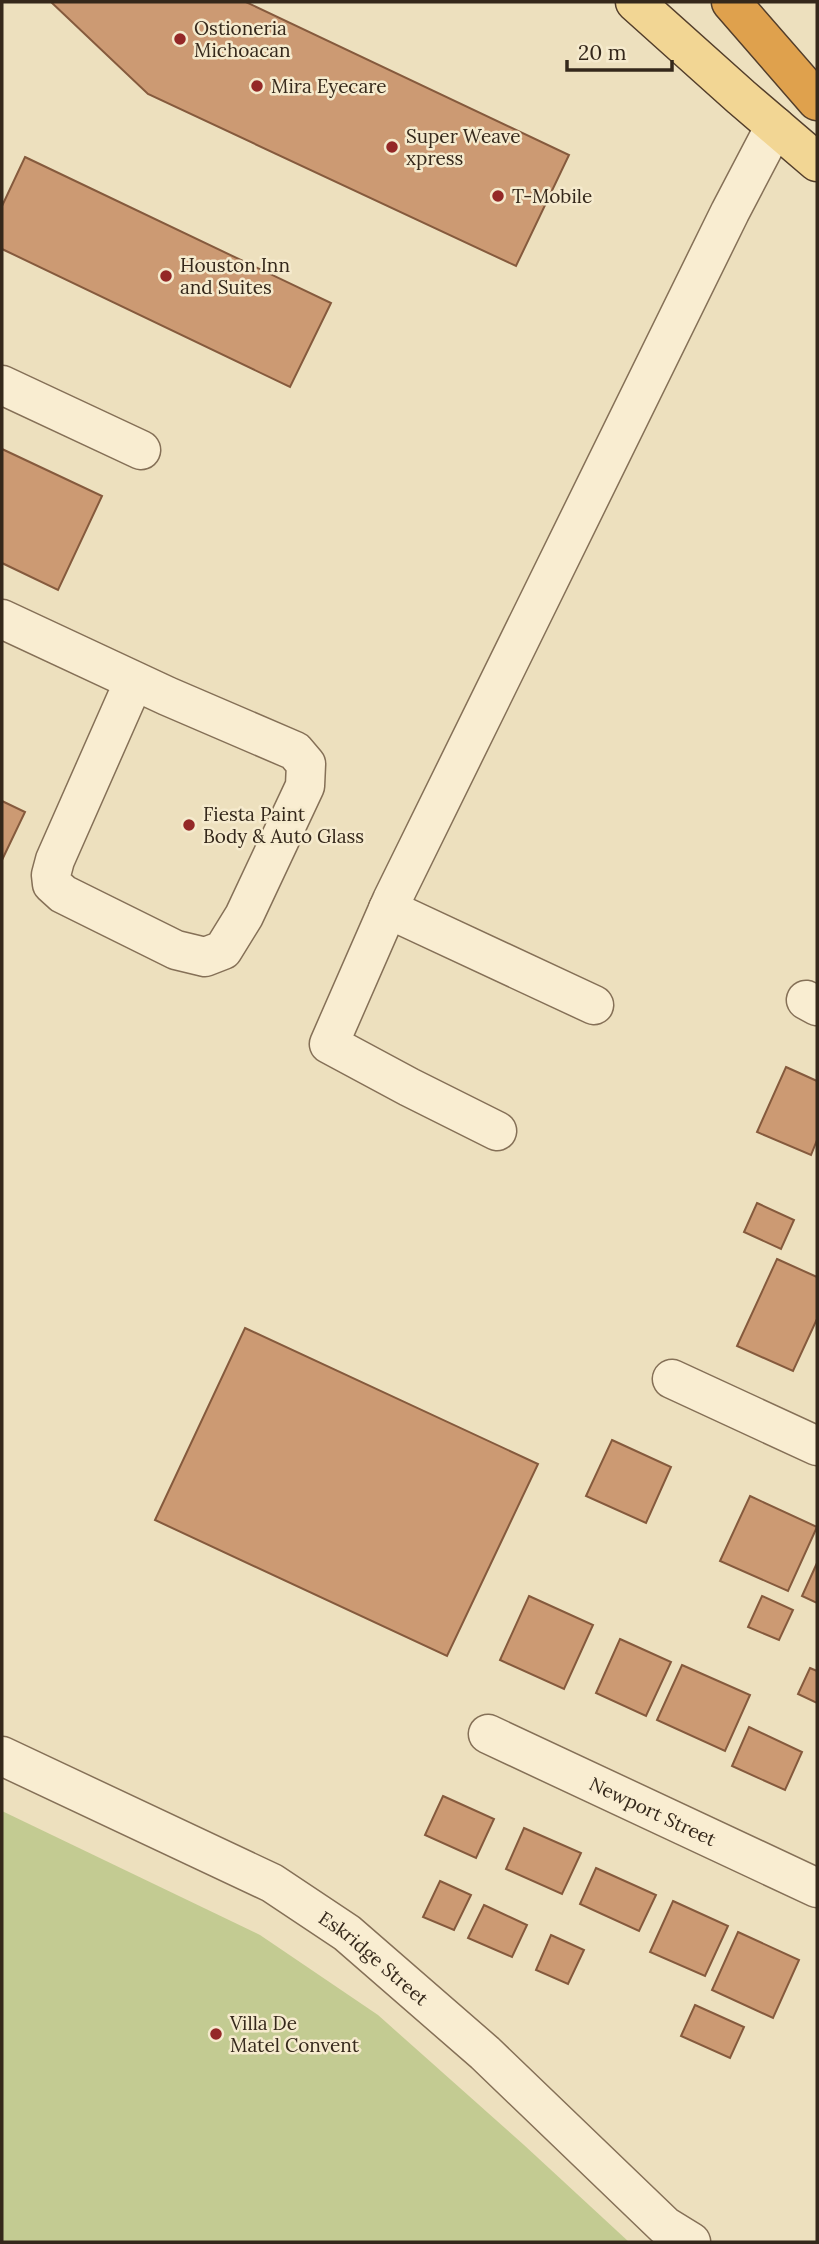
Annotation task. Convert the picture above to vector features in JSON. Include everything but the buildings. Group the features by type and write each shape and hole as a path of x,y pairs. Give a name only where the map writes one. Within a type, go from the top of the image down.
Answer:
{"highway":[{"path":"731,2 817,101"}],"main road":[{"path":"635,2 817,162"}],"street":[{"path":"497,1130 330,1044 388,909 724,224 775,126"},
{"path":"2,384 141,450"},
{"path":"2,619 134,681 295,751 306,764 304,786 244,916 223,950 205,957 176,950 63,894 52,884 51,875 55,860 134,681"},
{"path":"388,909 594,1005"},
{"path":"672,1379 817,1446"},
{"name":"Newport Street","path":"488,1734 817,1888"},
{"name":"Eskridge Street","path":"2,1756 272,1883 347,1933 485,2053 665,2226 691,2242"}],"green space":[{"name":"Villa De Matel Convent","path":"2,1811 260,1935 378,2015 629,2242 2,2242"}],"place":[{"name":"Ostioneria Michoacan","path":"180,39"},
{"name":"Mira Eyecare","path":"257,86"},
{"name":"Super Weave xpress","path":"392,147"},
{"name":"T-Mobile","path":"498,196"},
{"name":"Houston Inn and Suites","path":"166,276"},
{"name":"Fiesta Paint Body & Auto Glass","path":"189,825"},
{"name":"Villa De Matel Convent","path":"216,2034"}]}
